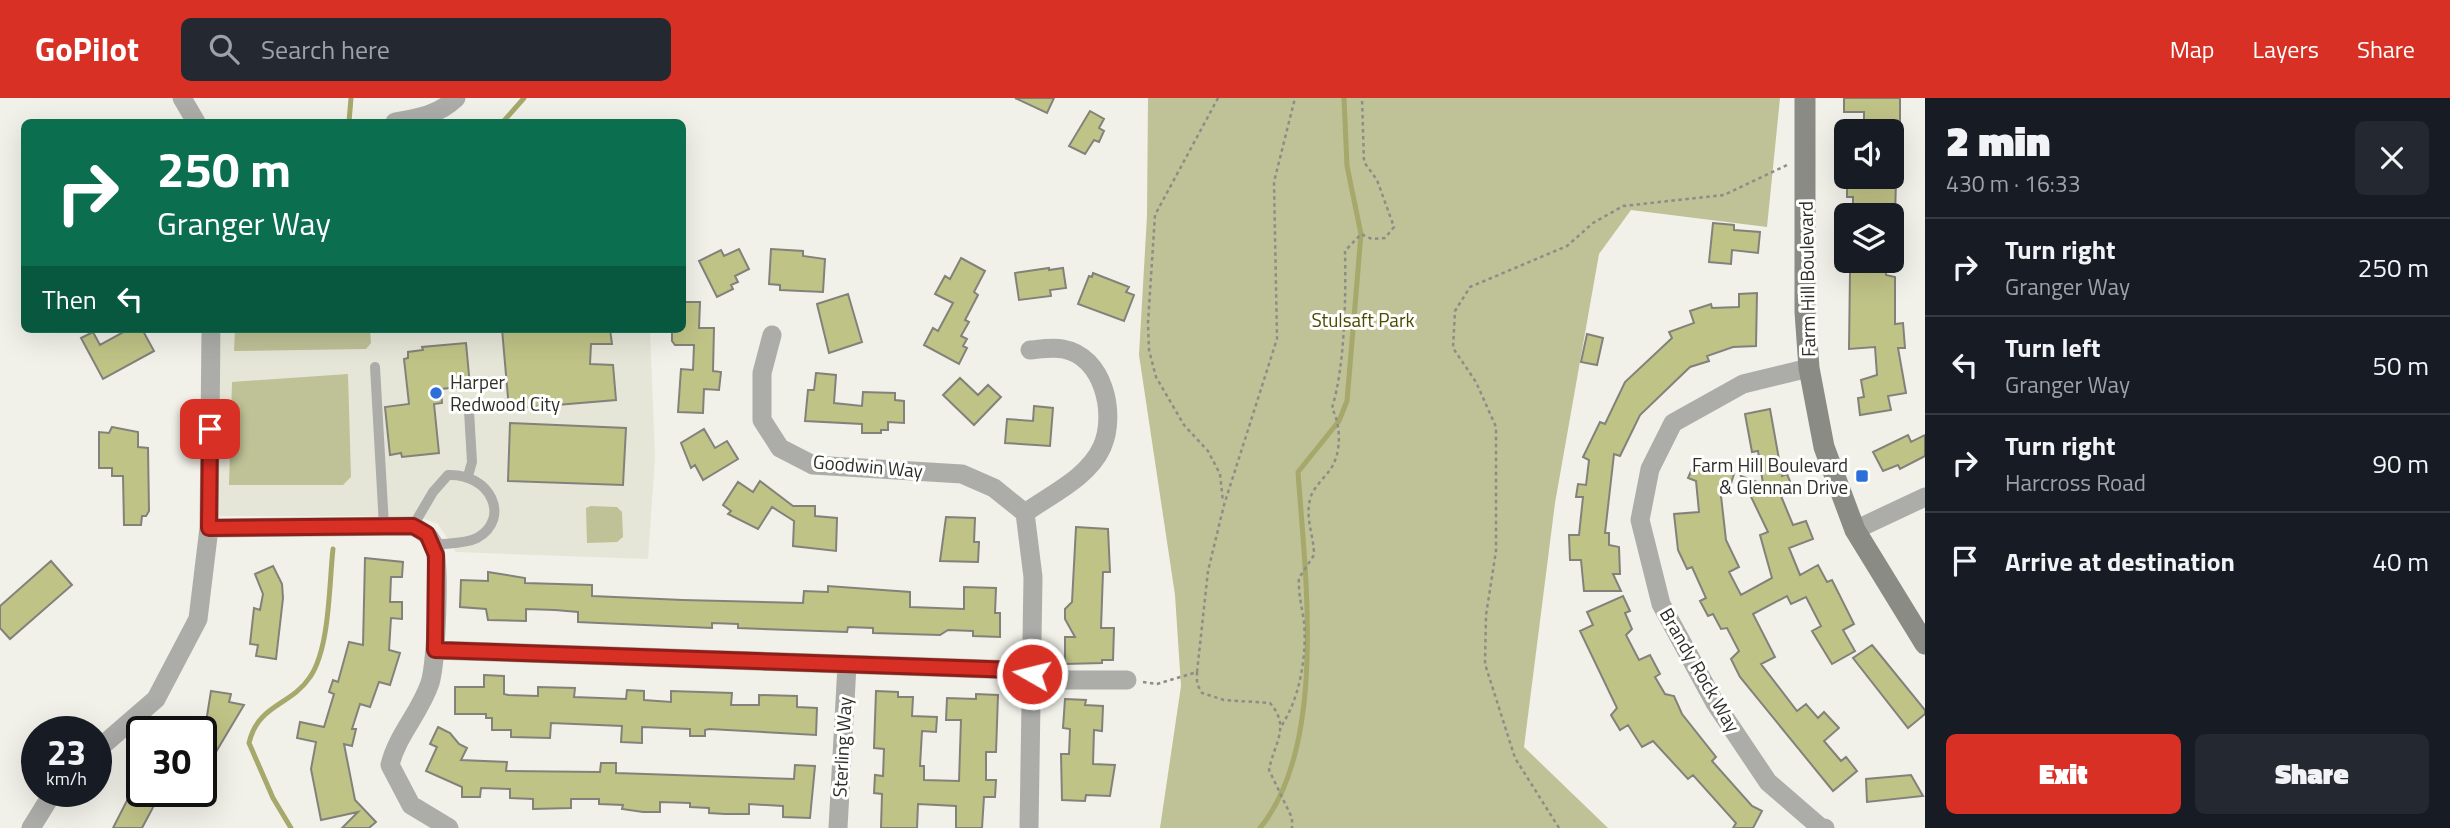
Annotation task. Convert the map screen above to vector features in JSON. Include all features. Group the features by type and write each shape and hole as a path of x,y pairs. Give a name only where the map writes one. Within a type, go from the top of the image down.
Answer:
{"main road":[{"name":"Farm Hill Boulevard","path":"1805,98 1805,312 1809,368 1824,447 1855,530 1925,644"}],"street":[{"path":"182,98 194,119"},
{"path":"408,119 435,113 456,98"},
{"path":"112,737 156,699 198,619 209,528 211,333"},
{"name":"Goodwin Way","path":"772,335 762,373 762,420 780,448 813,465 962,474 994,488 1025,513"},
{"path":"1029,828 1033,577 1025,513 1081,475 1102,446 1108,413 1102,383 1088,361 1064,349 1030,349"},
{"name":"Brandy Rock Way","path":"1809,368 1743,384 1673,423 1650,469 1640,520 1661,604 1714,703 1768,782 1819,827 1825,828"},
{"path":"1855,530 1925,497"},
{"path":"209,528 413,526 427,534 434,545 436,557 435,650 430,682 414,717 395,747 390,765 411,805 449,828"},
{"path":"435,650 1016,670 1047,680 1127,680"},
{"name":"Sterling Way","path":"838,828 847,665"},
{"path":"31,828 44,807"}],"lane":[{"path":"375,367 384,526"},
{"path":"468,477 472,462 469,411"},
{"path":"413,526 433,492 448,475 468,477 487,489 494,513 489,527 469,541 434,545"}],"path":[{"path":"1218,98 1155,215 1148,323 1149,351 1156,377 1184,425 1208,451 1220,474 1224,505"},
{"path":"1282,725 1270,703 1224,700 1202,693 1197,673 1208,571 1224,505 1277,339 1274,182 1296,98"},
{"path":"1292,828 1292,818 1269,771 1282,725 1293,709 1303,658 1304,623 1299,578 1314,555 1307,519 1311,498 1333,467 1338,452 1339,421 1332,408 1337,392 1343,325 1345,251 1361,234 1372,239 1385,238 1394,227 1377,180 1364,162 1362,98"},
{"path":"1559,828 1515,758 1485,664 1486,615 1496,551 1496,427 1476,382 1453,348 1455,311 1471,288 1567,246 1593,223 1623,206 1724,195 1806,156"},
{"path":"1127,680 1157,684 1197,673"}],"shaded area":[{"name":"Harper Redwood City","path":"221,333 650,333 655,458 648,559 456,552 438,524 416,516 215,516"}],"green space":[{"name":"Stulsaft Park","path":"1148,98 1780,98 1767,227 1631,210 1599,254 1555,503 1524,747 1608,828 1160,828 1181,686 1175,595 1139,355 1147,216"},
{"path":"235,333 370,333 371,343 366,349 234,351"},
{"path":"348,374 351,477 343,485 229,485 232,382"},
{"path":"617,507 622,512 623,537 617,542 587,543 586,508"}],"building":[{"path":"1015,98 1054,98 1047,113"},
{"path":"1844,98 1900,98 1900,119 1864,119 1864,112 1844,112"},
{"path":"1090,111 1104,119 1099,128 1104,131 1099,142 1094,140 1085,154 1069,146"},
{"path":"1847,189 1896,189 1895,203 1853,203 1853,197 1847,197"},
{"path":"1713,223 1734,225 1734,230 1760,232 1758,253 1732,250 1731,264 1709,262"},
{"path":"739,249 749,269 735,276 738,282 731,285 733,289 717,297 699,261 721,250 724,256"},
{"path":"771,249 803,251 803,256 825,259 823,292 780,290 780,285 769,284"},
{"path":"961,258 985,271 974,292 978,295 965,320 969,322 961,336 967,339 963,346 967,348 959,364 924,345 933,328 938,331 953,303 935,294 945,276 950,279"},
{"path":"1063,268 1066,288 1050,290 1051,296 1019,300 1015,273"},
{"path":"1093,273 1129,287 1126,292 1134,295 1124,321 1078,304 1089,276 1092,277"},
{"path":"1850,273 1886,273 1895,277 1895,324 1903,323 1905,348 1898,348 1906,393 1888,396 1891,410 1860,415 1858,398 1864,397 1861,380 1877,375 1875,347 1849,349"},
{"path":"1757,293 1756,346 1733,347 1707,356 1709,361 1690,367 1640,415 1620,456 1614,454 1605,533 1609,533 1609,545 1619,547 1620,574 1613,574 1621,591 1584,591 1581,560 1570,560 1569,535 1579,535 1583,497 1576,497 1578,484 1586,485 1589,460 1583,457 1600,422 1605,424 1625,382 1672,338 1669,332 1694,323 1690,311 1711,304 1712,308 1739,307 1739,294"},
{"path":"848,294 862,342 829,353 817,304"},
{"path":"686,302 700,302 699,328 714,328 713,371 721,372 719,390 704,389 703,413 678,412 681,369 693,370 694,345 675,345 672,333 686,333"},
{"path":"94,333 100,345 122,333 144,333 154,351 103,379 81,338"},
{"path":"502,333 611,333 612,344 591,344 590,364 613,365 616,400 509,409"},
{"path":"1587,334 1603,338 1597,365 1581,362"},
{"path":"466,343 470,386 441,389 442,403 434,404 439,453 402,457 401,453 390,455 385,407 409,404 404,359 408,358 408,352 423,350 422,347"},
{"path":"816,373 836,375 834,403 862,406 863,392 895,393 895,400 904,401 904,423 888,422 888,430 881,430 881,433 862,433 862,424 805,421 808,390 814,390"},
{"path":"960,378 978,395 988,385 1001,397 974,425 943,395"},
{"path":"1034,406 1053,408 1050,446 1005,443 1007,419 1033,421"},
{"path":"1770,409 1782,476 1787,474 1794,491 1781,496 1793,525 1806,521 1813,539 1789,548 1800,575 1818,565 1827,582 1832,580 1854,624 1843,630 1855,651 1832,664 1812,631 1821,626 1806,597 1791,604 1787,596 1753,614 1775,657 1761,664 1797,711 1806,704 1818,718 1824,712 1839,728 1824,741 1841,761 1846,757 1857,771 1833,791 1740,677 1731,659 1739,651 1727,628 1721,629 1713,614 1708,616 1700,601 1706,598 1692,567 1687,569 1678,550 1674,514 1699,512 1696,481 1688,478 1695,462 1734,474 1729,490 1720,487 1726,540 1739,567 1729,572 1741,595 1772,578 1760,535 1768,532 1741,476 1763,484 1758,451 1752,452 1745,414"},
{"path":"510,423 626,428 623,485 508,481"},
{"path":"112,427 138,432 138,447 148,448 149,511 146,516 142,516 141,525 124,525 123,476 112,476 112,468 99,468 99,432 109,433"},
{"path":"704,429 715,448 727,441 738,459 703,480 695,465 691,468 681,443"},
{"path":"1908,435 1911,442 1925,435 1925,456 1900,469 1898,465 1883,471 1873,452"},
{"path":"760,481 793,506 815,506 815,516 837,518 836,551 793,546 794,521 772,507 758,529 728,514 731,511 723,505 738,482 753,492"},
{"path":"946,517 975,518 974,542 979,542 978,562 940,561"},
{"path":"1076,527 1108,529 1110,572 1103,572 1101,628 1114,628 1113,660 1102,660 1102,663 1065,664 1065,637 1075,637 1065,619 1065,609 1072,602"},
{"path":"365,558 403,562 402,577 391,577 390,602 402,602 402,619 391,618 389,650 400,653 390,685 379,682 370,707 360,704 352,729 356,729 352,746 344,744 355,800 376,822 369,828 342,828 358,812 321,820 311,769 316,742 297,738 300,722 324,727 334,694 329,692 333,680 338,682 349,642 363,645"},
{"path":"51,561 72,585 10,639 0,628 0,606"},
{"path":"273,566 282,584 283,598 276,659 256,656 258,645 250,644 254,608 260,610 263,594 255,574"},
{"path":"488,572 525,578 525,583 592,585 592,596 803,603 804,591 828,592 828,586 910,592 910,607 964,609 964,587 996,588 995,613 1000,613 1000,637 973,636 973,631 948,630 940,635 873,633 873,628 848,627 847,632 738,628 738,624 712,623 712,628 578,622 578,612 526,609 526,621 488,620 486,609 460,607 461,580 488,581"},
{"path":"1623,596 1630,611 1625,613 1632,629 1626,635 1639,660 1650,655 1660,674 1655,677 1665,694 1674,696 1682,714 1716,757 1712,761 1752,806 1762,811 1753,828 1733,828 1736,823 1693,775 1688,779 1653,741 1642,747 1628,725 1620,730 1611,715 1617,708 1580,631 1593,625 1587,612"},
{"path":"1872,645 1925,710 1925,714 1908,728 1853,658"},
{"path":"484,675 504,676 504,694 508,695 538,696 538,687 575,688 574,697 626,699 627,690 644,691 644,700 671,702 671,691 732,693 731,705 759,705 759,695 797,696 797,707 817,708 816,735 709,729 705,730 705,736 690,736 690,729 642,727 642,743 621,742 622,726 551,723 550,738 511,737 511,730 492,730 492,718 486,718 486,714 455,714 455,687 484,687"},
{"path":"211,691 231,694 229,702 244,705 217,750 217,716 207,716"},
{"path":"876,691 898,692 898,697 913,697 912,716 937,717 936,732 922,731 920,766 924,766 924,780 959,781 961,720 946,720 947,698 976,699 976,694 998,695 996,752 986,752 986,780 996,780 995,797 984,797 982,828 956,828 956,806 918,804 917,828 881,828 882,794 874,793 875,775 883,776 884,749 874,748"},
{"path":"1065,699 1086,700 1085,705 1103,706 1102,731 1094,730 1093,764 1115,765 1110,796 1086,795 1085,801 1062,800 1061,754 1069,754 1070,729 1063,728"},
{"path":"438,727 450,733 459,744 467,748 461,760 507,762 506,771 600,772 601,763 616,763 616,773 794,779 795,765 815,766 810,818 783,817 783,806 749,804 749,814 725,814 709,813 709,808 690,807 690,803 660,802 660,812 643,812 622,809 623,805 599,804 599,799 571,799 571,808 533,809 533,799 510,798 510,789 481,788 480,797 462,797 462,787 426,771 437,747 430,744"},
{"path":"1911,775 1923,796 1867,802 1866,779"},
{"path":"126,803 126,807 153,807 142,828 113,828"}],"waterway":[{"path":"349,119 351,98"},
{"path":"506,119 524,98"},
{"path":"1260,828 1281,793 1296,752 1304,706 1307,607 1298,472 1339,421 1347,401 1361,234 1347,166 1344,98"},
{"path":"291,828 273,798 249,743 260,720 302,687 317,665 325,633 333,549"}],"place":[{"name":"Harper Redwood City","path":"436,393"},
{"name":"Farm Hill Boulevard & Glennan Drive","path":"1862,476"}],"route":[{"path":"210,429 209,528 413,526 427,534 434,545 436,557 435,650 1016,670 1032,674"}]}
